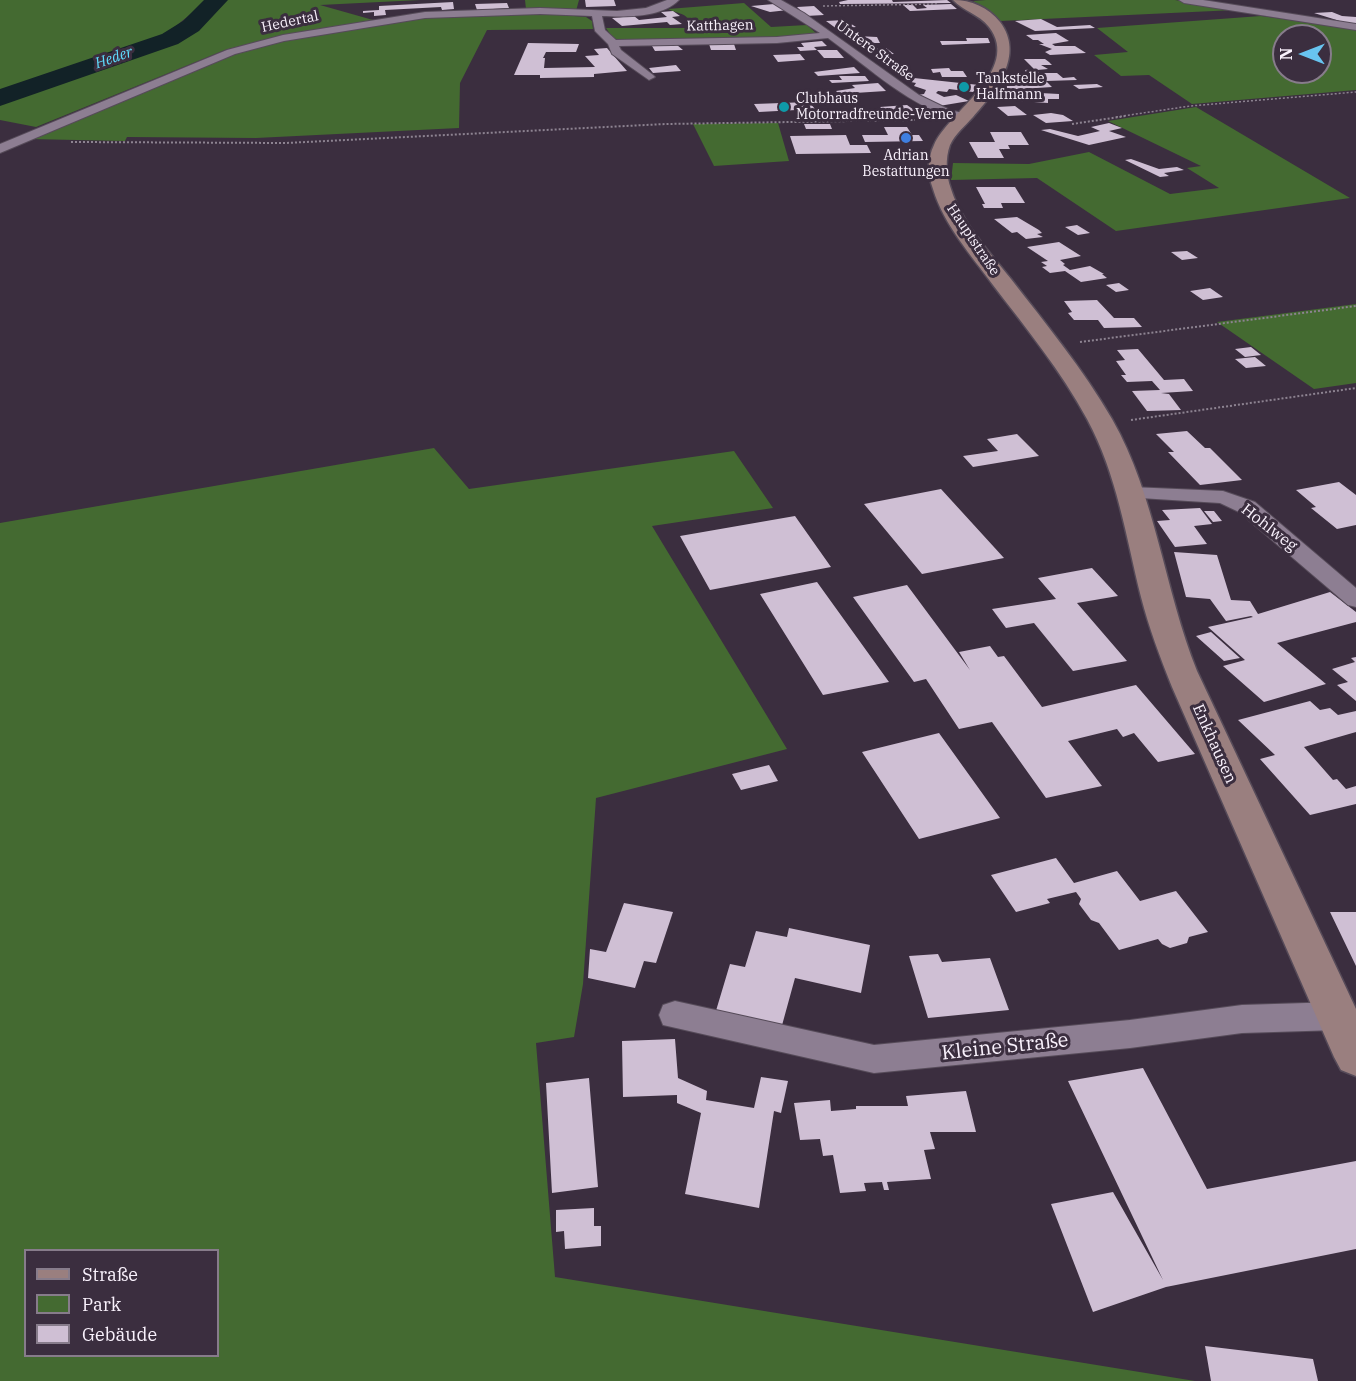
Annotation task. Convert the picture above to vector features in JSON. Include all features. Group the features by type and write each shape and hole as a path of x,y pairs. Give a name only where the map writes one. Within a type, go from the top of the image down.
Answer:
{"main road":[{"name":"Hauptstraße","path":"963,2 993,22 1001,33 1004,48 1003,66 988,88 957,117 943,140 938,173 943,193 967,234 1050,346 1100,421"},
{"name":"Enkhausen","path":"1100,421 1131,493 1174,652 1356,1057"}],"street":[{"name":"Hedertal","path":"0,149 231,51 283,38 425,15 540,11 597,15 647,11 665,6 674,0"},
{"name":"Untere Straße","path":"773,0 789,7 843,44 904,91 957,117"},
{"path":"1184,0 1356,27"},
{"path":"597,15 600,31 613,43 616,52 649,77"},
{"name":"Katthagen","path":"613,43 777,40 828,35"},
{"name":"Hohlweg","path":"1131,493 1223,497 1247,507 1356,600"},
{"name":"Kleine Straße","path":"675,1015 873,1059 1131,1034 1242,1018 1338,1016"}],"path":[{"path":"789,7 963,2"},
{"path":"1072,124 1190,106 1356,92"},
{"path":"16,142 286,143 666,124 948,120 957,117"},
{"path":"1050,346 1356,306"},
{"path":"1100,421 1204,411 1356,388"}],"green space":[{"path":"0,0 208,0 161,38 0,93"},
{"path":"225,0 420,0 320,5 373,20 278,37 225,50 36,127 0,120 0,104 175,40 198,26"},
{"path":"525,0 579,0 576,11 526,9"},
{"path":"1175,0 1235,10 1000,21 989,10 973,1"},
{"path":"744,3 771,27 807,25 817,34 771,39 620,41 612,37 606,28 691,28 686,17 668,9"},
{"path":"538,13 586,17 592,21 593,29 487,30 460,83 459,128 256,138 127,137 125,141 28,139 239,51 284,40 404,19"},
{"path":"1261,16 1319,24 1272,24 1272,84 1332,84 1332,26 1356,29 1356,90 1192,104 1149,75 1121,76 1094,55 1128,52 1097,28"},
{"path":"1196,107 1350,198 1116,231 1037,178 951,180 953,163 1029,164 1089,152 1170,194 1219,188 1187,168 1201,166 1108,121"},
{"path":"778,123 789,161 714,166 693,124"},
{"path":"1356,304 1356,383 1314,389 1217,322"},
{"path":"434,448 469,489 734,451 773,508 652,526 787,749 596,798 583,984 574,1037 536,1043 555,1277 1195,1381 0,1381 0,523"}],"building":[{"path":"585,0 614,0 616,6 586,7"},
{"path":"892,0 893,2 947,0 951,3 840,4 839,2"},
{"path":"453,2 454,9 442,10 441,7 385,10 386,15 374,16 374,12 363,13 363,11 379,10 379,6"},
{"path":"507,3 509,8 477,10 475,4"},
{"path":"774,4 788,10 770,12 751,6"},
{"path":"951,4 957,9 910,11 903,5 913,5 917,9 927,8 923,5"},
{"path":"814,6 824,15 806,16 797,7"},
{"path":"673,11 680,16 672,17 682,24 670,25 667,22 622,26 612,18 634,16 639,20 667,17 661,12"},
{"path":"1332,12 1342,16 1356,17 1356,24 1314,13"},
{"path":"1041,19 1057,27 1090,25 1095,28 1035,31 1015,21"},
{"path":"845,20 856,27 837,29 826,21"},
{"path":"1056,33 1069,41 1052,44 1055,46 1075,46 1086,53 1050,55 1045,52 1052,49 1026,35"},
{"path":"856,36 877,37 880,43 864,43"},
{"path":"966,38 988,38 990,43 942,45 940,41 967,41"},
{"path":"822,41 827,46 814,47 817,50 800,51 797,47 804,47 801,43"},
{"path":"528,43 579,44 576,52 546,52 543,58 545,58 544,68 595,67 585,56 599,55 594,49 607,48 627,71 594,74 594,77 540,78 540,75 514,75"},
{"path":"709,44 734,44 736,50 711,50"},
{"path":"677,45 683,50 655,51 652,46"},
{"path":"886,48 894,54 874,55 867,49"},
{"path":"817,50 837,50 844,58 824,58"},
{"path":"800,54 805,60 778,62 773,55"},
{"path":"1024,59 1045,59 1052,65 1041,65 1048,69 1037,70 1039,73 1057,73 1063,78 1074,77 1077,80 1046,81 1052,87 1006,90 1007,86 1035,84 1024,74 1027,74 1025,70 1034,69"},
{"path":"676,65 681,71 653,73 649,68"},
{"path":"854,67 860,73 818,76 814,72"},
{"path":"949,68 951,71 963,71 967,77 942,77 940,72 933,73 931,69"},
{"path":"839,76 865,76 869,81 832,83 829,80 842,80"},
{"path":"914,78 979,85 973,92 949,89 947,92 938,91 936,93 944,97 956,95 969,101 939,106 918,95 924,94 926,90 914,86 916,83 911,82"},
{"path":"878,83 886,91 839,94 836,91 855,88 852,85"},
{"path":"1097,84 1103,87 1079,89 1073,85"},
{"path":"1021,92 1059,94 1059,99 1048,99 1048,103 1020,101"},
{"name":"Clubhaus Motorradfreunde-Verne","path":"809,102 815,109 759,112 754,104"},
{"path":"907,105 917,112 889,114 880,107"},
{"path":"1015,106 1027,115 1008,116 997,107"},
{"path":"1051,113 1063,115 1073,121 1046,123 1033,115"},
{"path":"1109,123 1122,128 1109,131 1126,137 1089,145 1041,130 1050,129 1078,136 1100,131 1091,127"},
{"path":"804,124 830,124 832,129 806,129"},
{"path":"884,127 907,127 912,135 919,135 923,141 865,142 862,135 888,135"},
{"path":"990,132 1021,132 1029,145 1008,145 1010,149 999,149 1004,158 978,158 969,142 995,142"},
{"path":"846,135 850,145 867,145 871,153 796,154 790,136"},
{"path":"1131,159 1159,169 1177,167 1184,170 1164,173 1169,176 1160,177 1125,160"},
{"path":"976,187 1015,187 1025,203 1001,203 1003,208 984,208 982,204 985,204"},
{"path":"1017,217 1039,230 1042,233 1037,234 1043,237 1026,239 1017,232 1012,233 994,219"},
{"path":"1077,225 1090,233 1078,235 1065,227"},
{"path":"1059,242 1081,256 1060,260 1065,264 1063,265 1070,270 1090,266 1107,278 1081,282 1065,271 1050,273 1042,267 1047,266 1041,262 1048,261 1027,247"},
{"path":"1187,251 1198,258 1182,260 1171,252"},
{"path":"1119,283 1129,290 1116,292 1106,285"},
{"path":"1210,288 1223,297 1203,300 1190,291"},
{"path":"1097,300 1114,318 1134,318 1142,327 1104,328 1098,320 1074,320 1068,313 1072,312 1064,301"},
{"path":"1251,347 1261,355 1245,357 1235,349"},
{"path":"1138,349 1164,380 1184,379 1193,391 1161,393 1169,394 1181,410 1147,411 1132,391 1160,390 1152,381 1127,382 1121,375 1126,375 1116,361 1125,360 1117,350"},
{"path":"1255,357 1266,366 1246,368 1235,359"},
{"path":"1187,431 1205,448 1210,448 1242,480 1200,485 1168,452 1174,452 1156,434"},
{"path":"1017,434 1039,456 973,467 963,456 998,451 987,439"},
{"path":"1339,482 1356,495 1356,525 1337,529 1311,508 1316,507 1296,490"},
{"path":"941,489 1004,558 922,574 864,504"},
{"path":"1200,508 1212,524 1194,526 1207,544 1175,547 1157,521 1170,520 1162,510"},
{"path":"1204,511 1214,511 1222,521 1213,522"},
{"path":"795,516 831,567 710,590 680,536"},
{"path":"1174,552 1217,555 1231,600 1250,601 1258,614 1330,592 1356,612 1356,622 1277,643 1326,684 1264,702 1223,666 1245,660 1208,627 1253,617 1226,621 1210,599 1186,597"},
{"path":"1092,568 1118,596 1077,603 1127,661 1073,671 1034,623 1006,628 992,609 1056,599 1038,578"},
{"path":"817,582 889,682 823,695 760,594"},
{"path":"907,585 970,670 959,652 990,646 998,657 1004,656 1042,707 1136,685 1195,754 1158,762 1134,733 1123,737 1117,729 1068,741 1102,786 1046,798 992,722 959,729 926,679 914,682 853,597"},
{"path":"1211,632 1240,658 1224,661 1196,636"},
{"path":"1356,657 1356,701 1337,685 1348,682 1332,669 1355,662 1351,658"},
{"path":"1310,701 1320,710 1330,708 1338,715 1356,711 1356,732 1304,747 1333,780 1337,779 1346,789 1356,786 1356,804 1310,815 1260,759 1275,755 1238,720"},
{"path":"939,733 1000,818 919,839 862,752"},
{"path":"769,765 778,781 741,790 732,774"},
{"path":"1056,858 1074,883 1117,871 1140,901 1176,891 1208,932 1189,937 1187,943 1170,948 1158,939 1119,950 1099,923 1091,920 1079,904 1081,899 1076,892 1047,899 1050,903 1016,912 991,875"},
{"path":"624,903 673,912 656,963 644,961 635,988 588,978 590,949 606,952"},
{"path":"1330,912 1356,912 1356,966"},
{"path":"789,928 870,945 861,993 795,978 781,1029 715,1014 730,964 745,967 756,931 787,937"},
{"path":"938,954 942,962 990,958 1009,1010 928,1018 909,956"},
{"path":"675,1039 678,1078 707,1091 706,1100 754,1108 761,1077 788,1081 781,1113 774,1111 759,1208 685,1194 701,1113 677,1103 677,1095 623,1097 622,1041"},
{"path":"1143,1068 1207,1189 1356,1161 1356,1249 1166,1287 1093,1312 1051,1204 1113,1192 1163,1280 1068,1081"},
{"path":"589,1078 598,1187 552,1193 546,1083"},
{"path":"966,1091 976,1132 930,1132 935,1149 924,1150 931,1179 887,1182 889,1190 884,1190 882,1182 864,1183 866,1191 840,1193 833,1155 823,1156 820,1139 800,1140 794,1103 830,1100 831,1111 856,1109 856,1106 908,1106 906,1096"},
{"path":"594,1208 594,1226 601,1226 601,1246 565,1249 564,1231 556,1232 556,1210"},
{"path":"1205,1346 1313,1359 1318,1381 1211,1381"}],"waterway":[{"name":"Heder","path":"0,98 170,39 191,26 217,0"}],"place":[{"name":"Tankstelle Halfmann","path":"964,87"},
{"name":"Clubhaus Motorradfreunde-Verne","path":"784,107"},
{"name":"Adrian Bestattungen","path":"906,138"}]}
